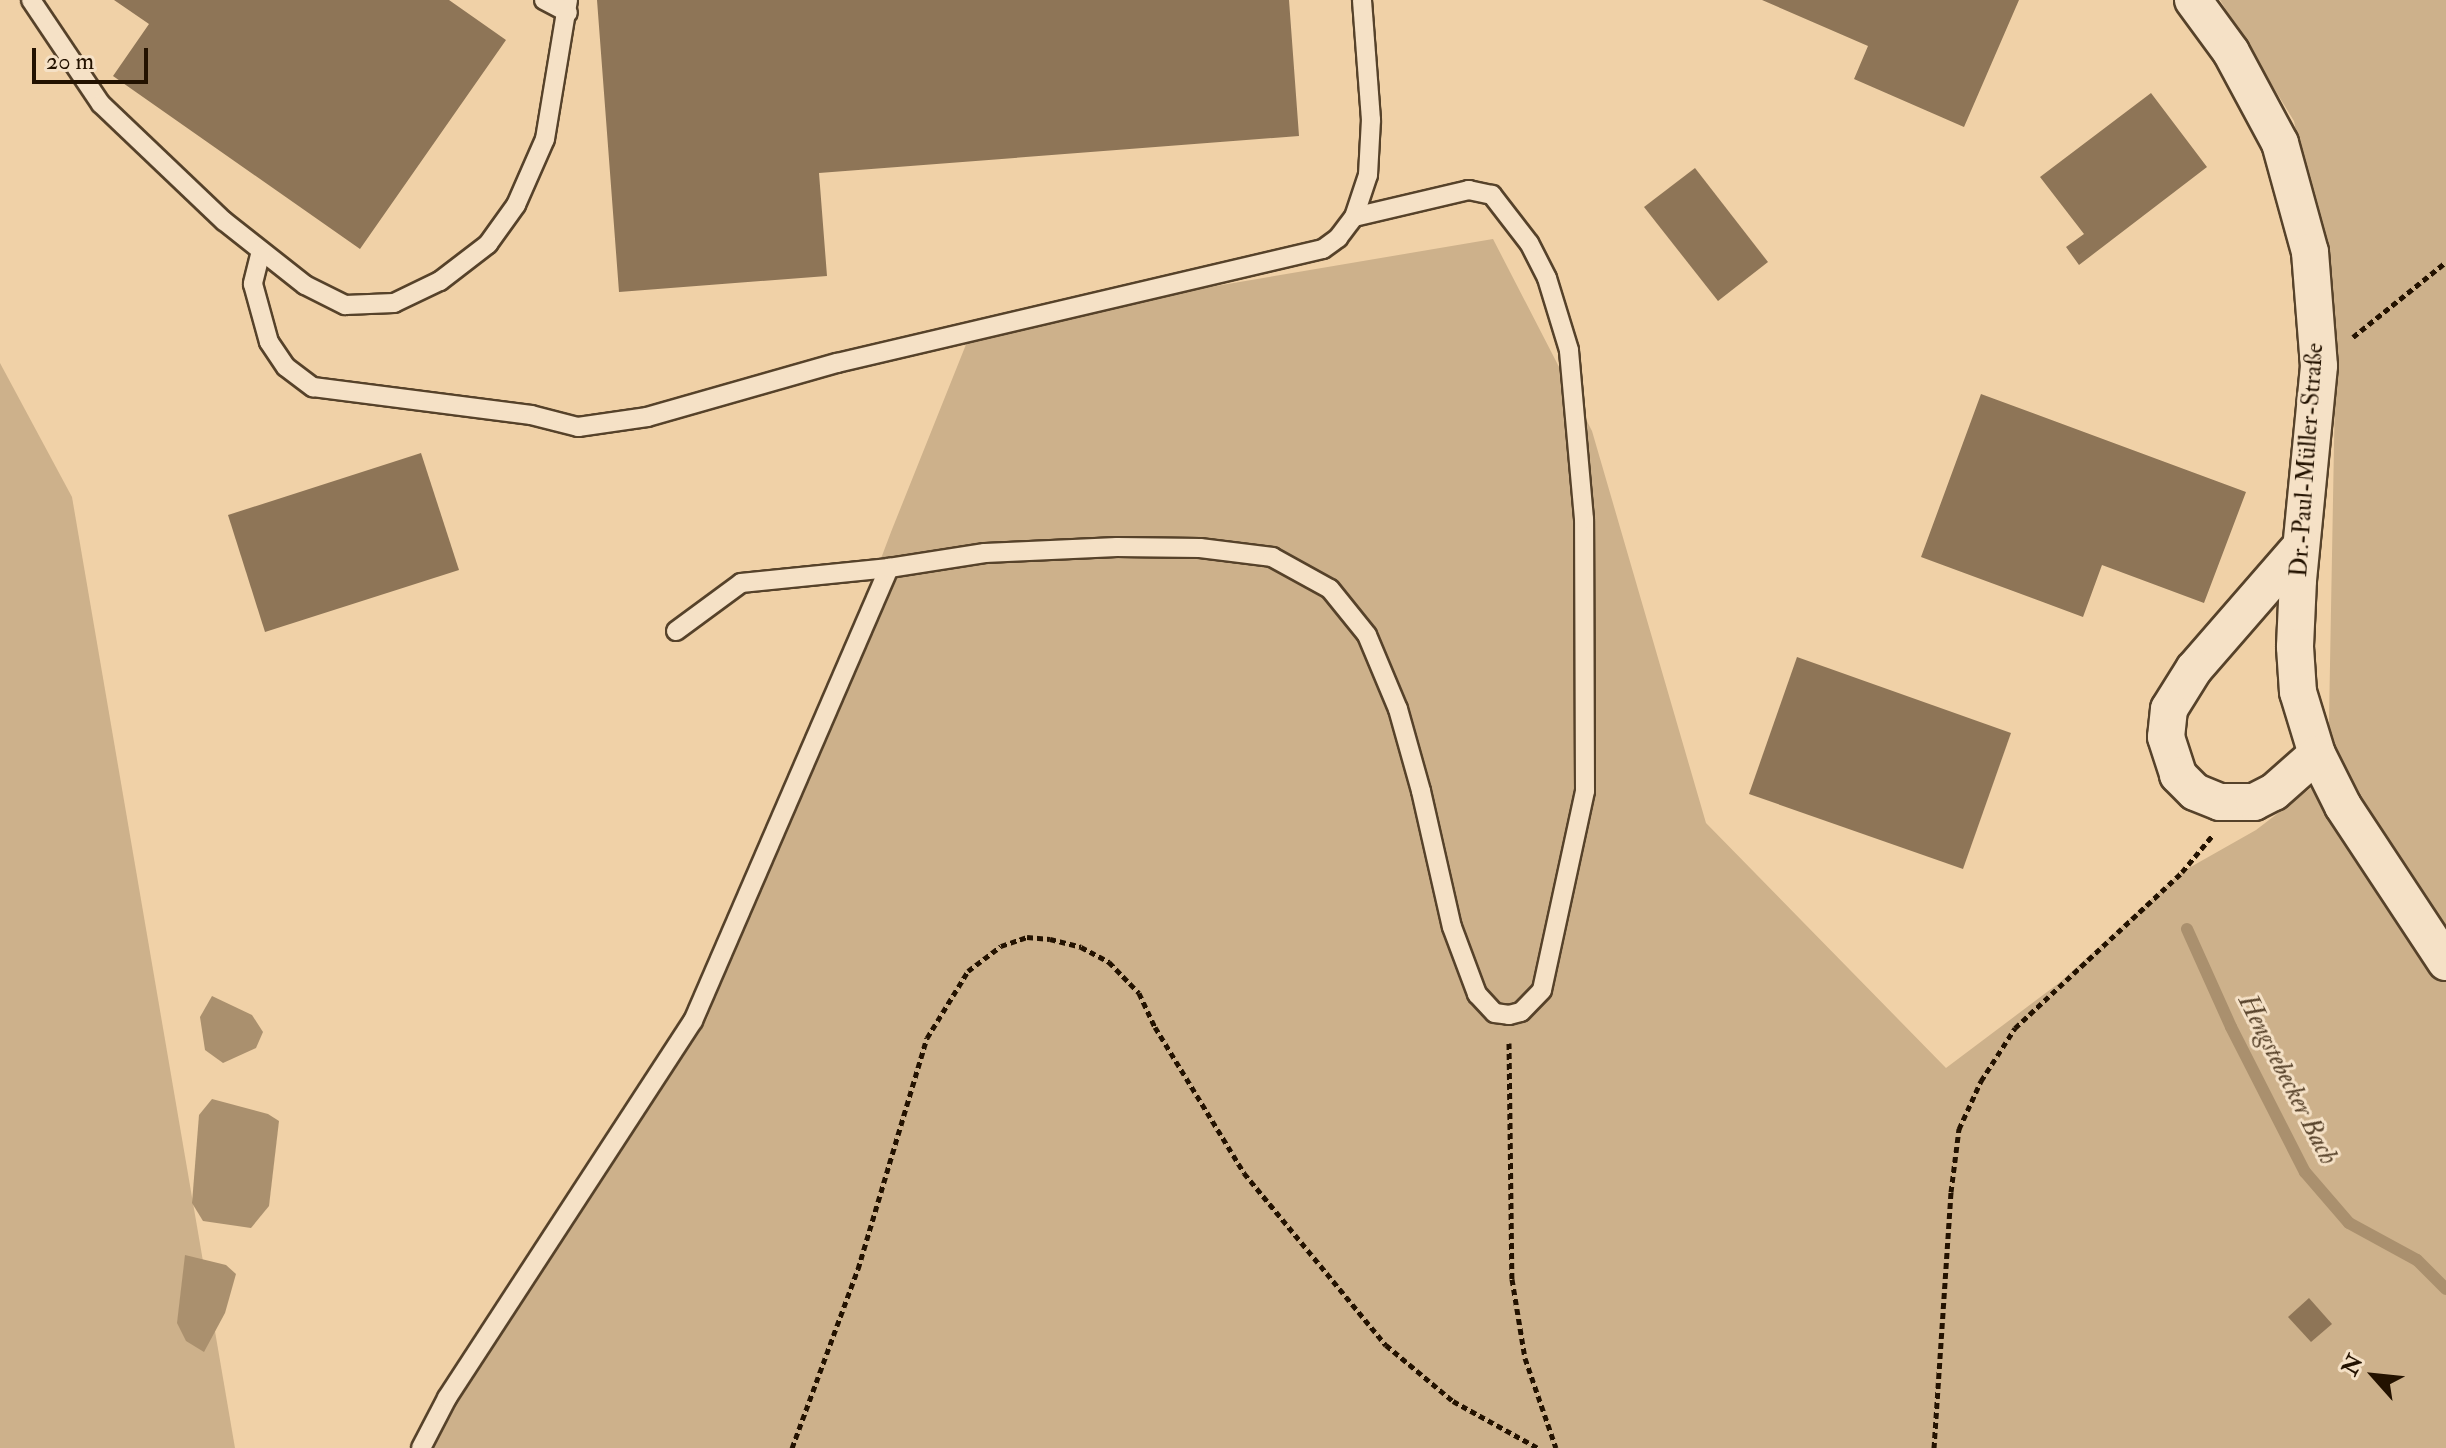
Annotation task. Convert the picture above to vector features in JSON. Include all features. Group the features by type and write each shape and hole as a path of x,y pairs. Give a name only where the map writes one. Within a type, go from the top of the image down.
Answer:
{"street":[{"name":"Dr.-Paul-Müller-Straße","path":"2193,0 2231,52 2280,143 2310,252 2319,366 2301,546 2295,647 2297,677 2317,754 2343,806 2446,962"},
{"path":"2301,546 2194,669 2169,709 2166,737 2178,775 2195,792 2220,802 2254,802 2274,792 2317,754"}],"lane":[{"path":"31,0 101,104 224,221 305,285 345,305 394,303 440,281 488,244 516,205 545,139 568,6 544,0"},
{"path":"261,251 253,284 269,342 286,367 313,387 531,415 578,427 647,417 837,363 1323,249 1338,238 1354,217 1368,175 1371,120 1362,0"},
{"path":"676,631 741,583 889,568 985,553 1117,547 1200,548 1272,557 1330,589 1367,635 1398,709 1421,791 1452,927 1470,980 1485,1005 1495,1013 1509,1015 1521,1012 1542,990 1585,791 1584,519 1569,350 1547,278 1529,243 1492,195 1469,190 1354,217"},
{"path":"421,1448 447,1398 693,1021 889,568"}],"path":[{"path":"2319,366 2446,262"},
{"path":"1934,1448 1951,1192 1959,1129 1981,1081 2015,1028 2182,872"},
{"path":"792,1448 858,1269 927,1038 968,971 1001,946 1027,937 1081,947 1109,962 1139,993 1155,1027 1244,1173 1386,1345 1453,1401 1538,1448"},
{"path":"1509,1015 1512,1279 1525,1358 1556,1448"}],"shaded area":[{"path":"2220,0 2446,0 2446,1448 425,1448 447,1398 707,1019 891,532 973,327 1493,239 1592,431 1706,823 1946,1068 2059,983 2180,873 2256,830 2328,775 2336,335 2294,121"},
{"path":"0,363 72,497 235,1448 0,1448"},
{"path":"212,996 252,1015 263,1032 256,1048 223,1063 205,1050 200,1017"},
{"path":"212,1099 268,1114 279,1121 269,1206 251,1228 203,1221 192,1203 199,1115"},
{"path":"185,1255 226,1265 236,1274 225,1313 204,1352 186,1341 177,1323"}],"building":[{"path":"114,0 449,0 506,40 360,249 113,76 149,24"},
{"path":"597,0 1289,0 1299,136 819,173 827,276 619,292"},
{"path":"1762,0 2019,0 1964,127 1854,79 1868,46"},
{"path":"2151,93 2207,167 2079,265 2066,247 2084,234 2040,177"},
{"path":"1695,168 1768,262 1718,301 1644,207"},
{"path":"1981,394 2246,492 2204,603 2102,565 2083,617 1921,557"},
{"path":"421,453 459,570 265,632 228,515"},
{"path":"1797,657 2011,733 1963,869 1749,794"},
{"path":"2309,1298 2332,1324 2311,1342 2288,1317"}],"waterway":[{"name":"Hengstebecker Bach","path":"2187,929 2231,1027 2305,1172 2349,1223 2417,1260 2446,1289"}]}
